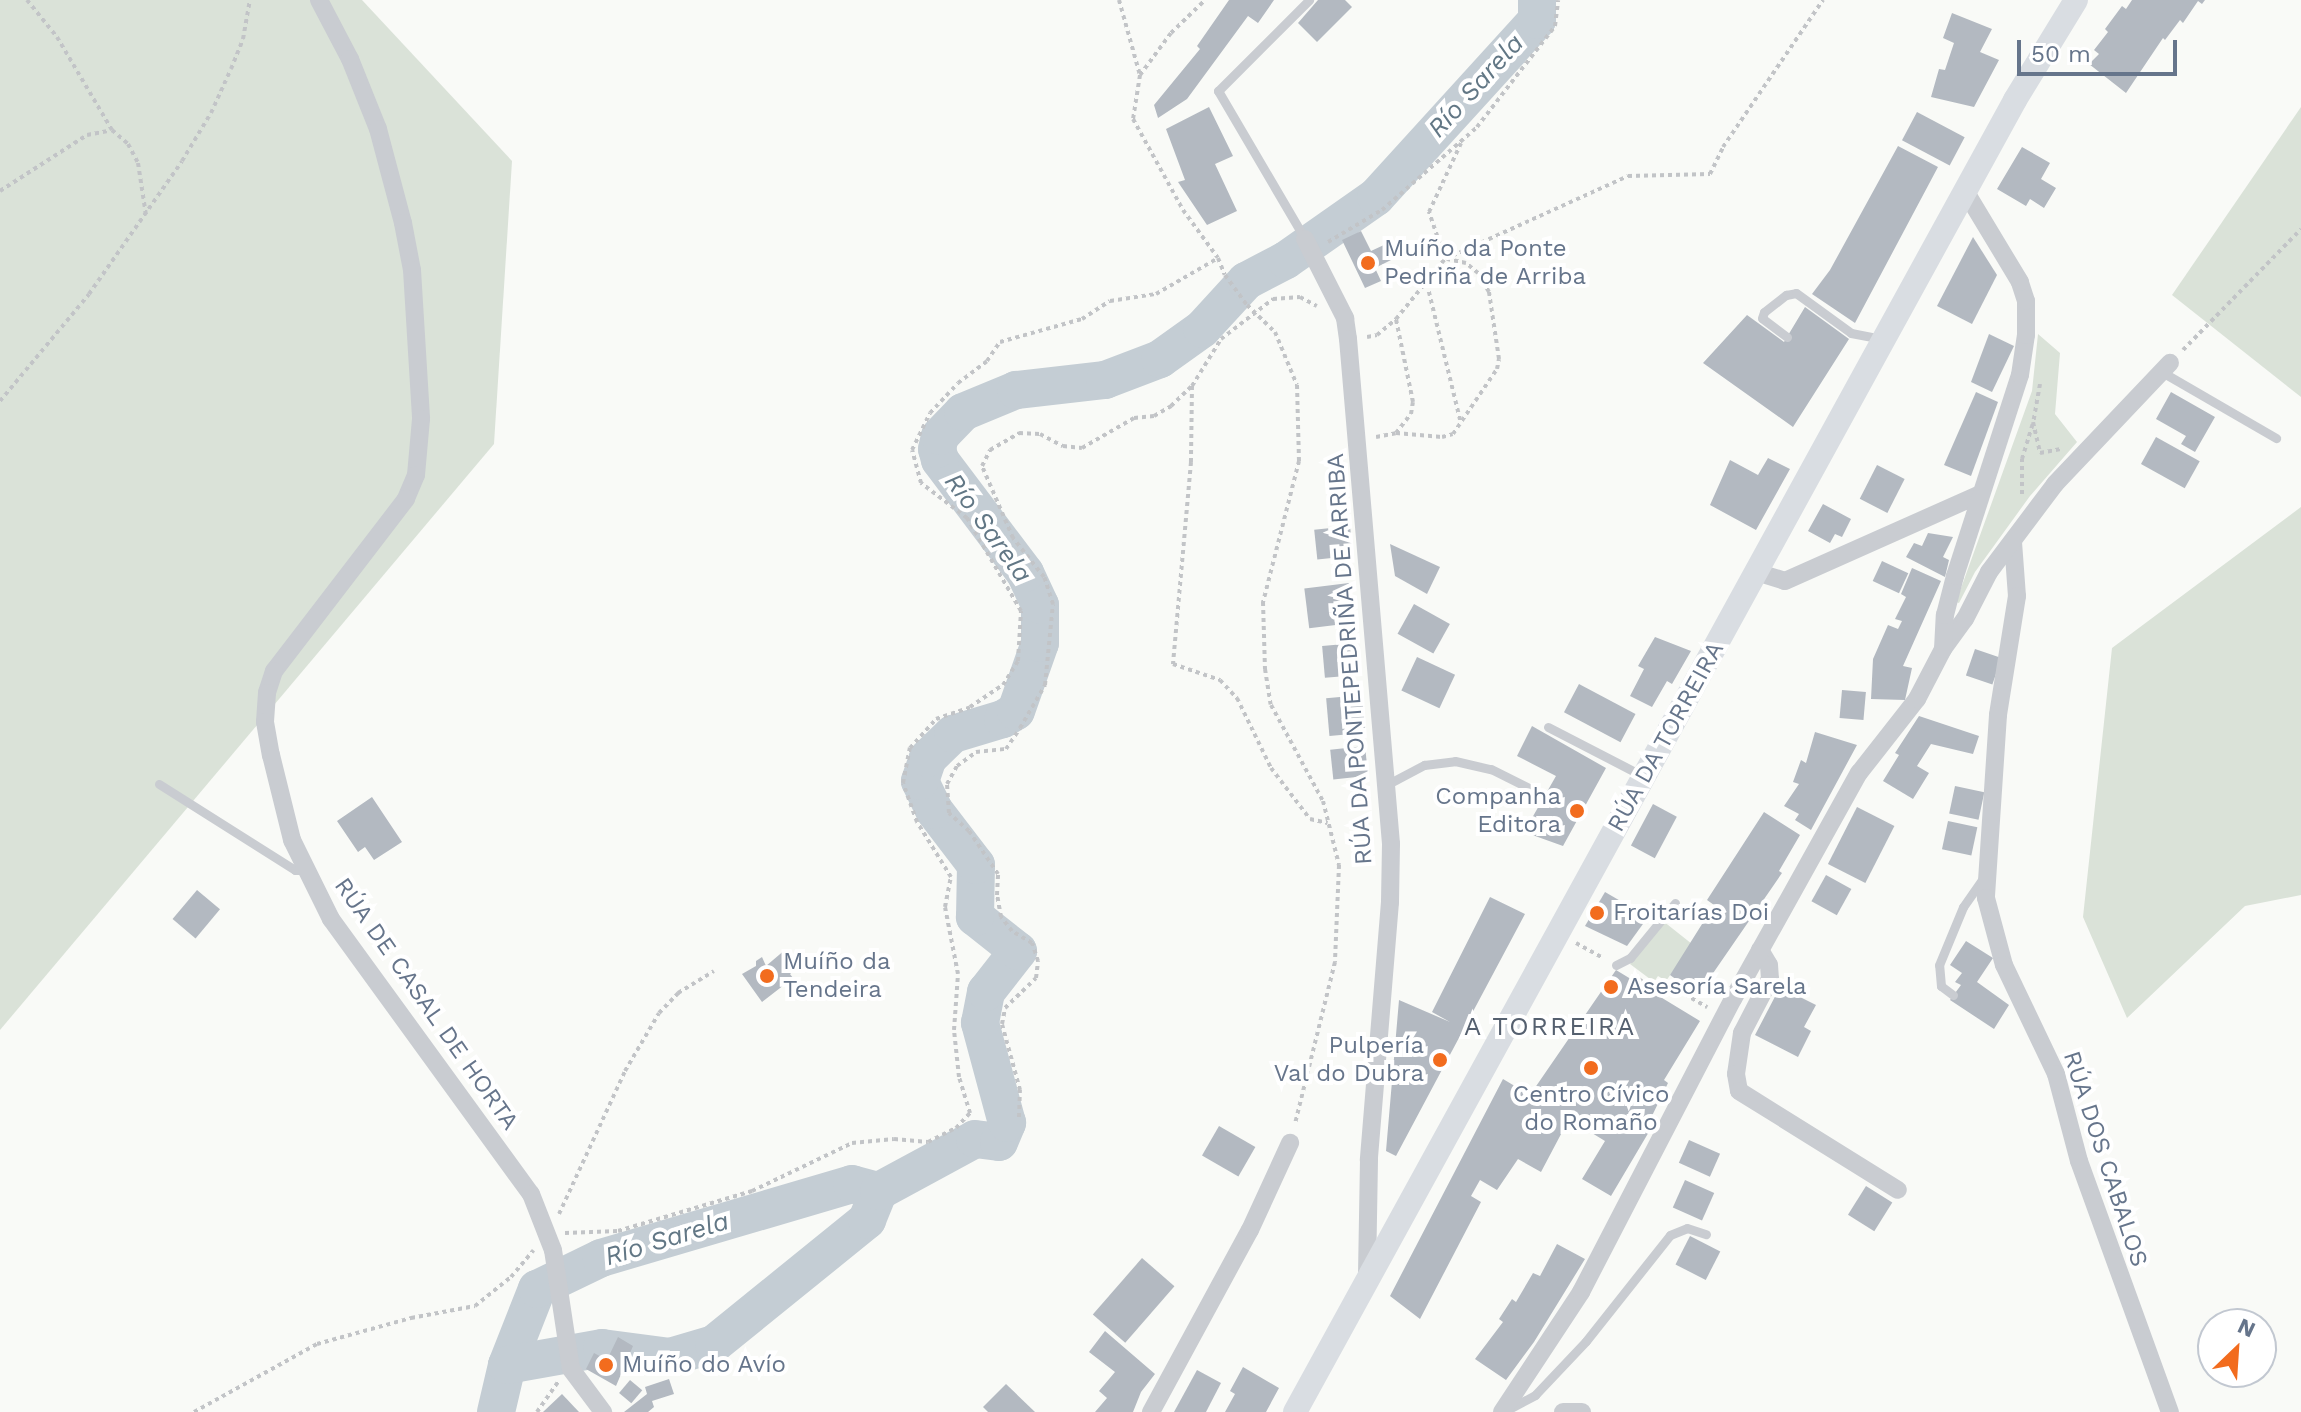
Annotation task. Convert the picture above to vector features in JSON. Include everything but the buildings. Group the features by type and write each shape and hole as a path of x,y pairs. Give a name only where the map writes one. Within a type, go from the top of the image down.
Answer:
{"main road":[{"name":"RÚA DA TORREIRA","path":"1295,1412 1965,191 2076,0"}],"street":[{"name":"RÚA DE CASAL DE HORTA","path":"319,0 350,59 378,129 403,223 412,270 421,419 416,475 406,499 274,671 267,693 265,722 292,840 331,919 531,1194 551,1243 570,1365 603,1412"},
{"path":"1943,649 1945,615 1980,494 2020,375 2027,318 2020,282 1965,191"},
{"name":"RÚA DA PONTEPEDRIÑA DE ARRIBA","path":"1305,239 1345,318 1388,784 1391,873 1369,1160 1367,1281"},
{"path":"1503,1412 1581,1292 1760,950 1859,773 1917,699 1989,572 2084,450 2166,367"},
{"path":"1756,572 1785,581 1980,494"},
{"name":"RÚA DOS CABALOS","path":"2013,542 2017,596 1998,715 1986,898 2004,965 2056,1074 2079,1161 2122,1285 2147,1340 2170,1412"},
{"path":"1760,950 1769,965 1770,979 1742,1033 1736,1074 1739,1091 1898,1190"},
{"path":"1151,1412 1250,1230 1290,1143"},
{"path":"1563,1412 1582,1412"}],"lane":[{"path":"1305,239 1218,91 1309,0"},
{"path":"1787,337 1762,318 1764,312 1786,295 1796,293 1851,333 1884,340"},
{"path":"2166,367 2276,438"},
{"path":"1548,727 1644,776"},
{"path":"1388,784 1424,765 1455,761 1491,769 1543,795"},
{"path":"159,784 295,870 306,870"},
{"path":"1953,995 1941,986 1939,965 1963,907 1986,875"},
{"path":"1616,965 1630,958 1675,903"},
{"path":"1503,1412 1535,1395 1586,1341 1670,1235 1687,1228 1706,1234"}],"path":[{"path":"27,0 57,37 112,130 128,144 138,163 146,215"},
{"path":"0,401 89,294 146,215 211,113 243,39 250,0"},
{"path":"1119,0 1140,75 1133,119 1183,210 1218,258 1225,275 1247,305 1275,332 1297,385 1299,461 1263,602 1265,669 1271,705 1323,801 1339,865 1335,962 1290,1143"},
{"path":"1140,75 1171,33 1205,0"},
{"path":"1344,232 1382,210 1461,142 1555,26 1558,0"},
{"path":"1348,339 1377,335 1396,319 1445,259 1628,176 1710,174 1723,147 1823,0"},
{"path":"0,191 87,135 112,130"},
{"path":"1445,259 1429,212 1461,142"},
{"path":"2166,367 2301,229"},
{"path":"194,1412 317,1344 411,1318 475,1306 551,1243 576,1230 618,1231 752,1191 852,1143 894,1139 928,1142 956,1128 970,1113 959,1077 954,1030 958,974 945,907 951,877 917,822 903,783 910,748 936,719 970,707 1003,685 1018,661 1021,611 967,518 921,483 912,450 930,413 958,383 987,361 1000,342 1082,319 1110,301 1156,294 1218,258"},
{"path":"1357,442 1396,433 1442,437 1453,434 1493,378 1499,359 1489,292 1478,273 1466,263 1445,259"},
{"path":"1427,284 1461,424"},
{"path":"1019,1117 1020,1090 1002,1024 1005,1008 1036,978 1038,961 1032,943 1012,931 1001,917 997,895 998,874 969,831 949,813 947,784 957,766 976,752 1006,749 1020,728 1045,685 1053,604 1044,577 1013,538 982,466 990,450 1019,433 1040,434 1063,446 1082,448 1134,418 1154,416 1171,406 1192,386 1221,339 1273,299 1300,297 1345,318"},
{"path":"1396,319 1413,402 1411,414 1396,433"},
{"path":"2024,506 2022,459 2041,377"},
{"path":"1192,386 1191,462 1173,664 1220,680 1237,698 1271,768 1310,819 1328,823"},
{"path":"2033,422 2040,453 2070,446"},
{"path":"1574,942 1658,991 1664,982 1696,1001"},
{"path":"551,1243 606,1109 643,1038 659,1013 678,993 714,971"},
{"path":"537,1412 570,1365"}],"shaded area":[{"path":"0,0 362,0 512,161 494,444 0,1030"},
{"path":"2301,107 2301,397 2172,295"},
{"path":"2038,334 2060,353 2055,414 2077,442 2030,496 1975,572 1959,603 1956,602 2032,391"},
{"path":"2301,507 2301,895 2245,906 2127,1018 2083,917 2112,648"},
{"path":"1663,921 1692,944 1666,981 1658,976 1654,982 1630,964"}],"waterway":[{"name":"Río Sarela","path":"496,1412 507,1365 602,1348 670,1357 714,1344 867,1220 879,1191 975,1139 999,1142 1007,1123 980,1023 986,992 1018,951 975,917 976,865 934,810 920,781 928,758 953,734 1003,719 1016,711 1040,643 1040,605 1025,573 940,460 937,449 940,436 963,412 1016,390 1105,380 1160,359 1202,329 1246,281 1286,260 1376,197 1537,20 1537,0"},
{"name":"Río Sarela","path":"507,1365 537,1289 601,1258 852,1184 879,1191"}],"place":[{"name":"Muíño da Ponte Pedriña de Arriba","path":"1368,263"},
{"name":"Companha Editora","path":"1577,811"},
{"name":"Froitarías Doi","path":"1597,913"},
{"name":"Muíño da Tendeira","path":"767,976"},
{"name":"Asesoría Sarela","path":"1611,987"},
{"name":"Pulpería Val do Dubra","path":"1440,1060"},
{"name":"Centro Cívico do Romaño","path":"1591,1068"},
{"name":"Muíño do Avío","path":"606,1365"}],"district":[{"name":"A TORREIRA","path":"1550,1027"}]}
